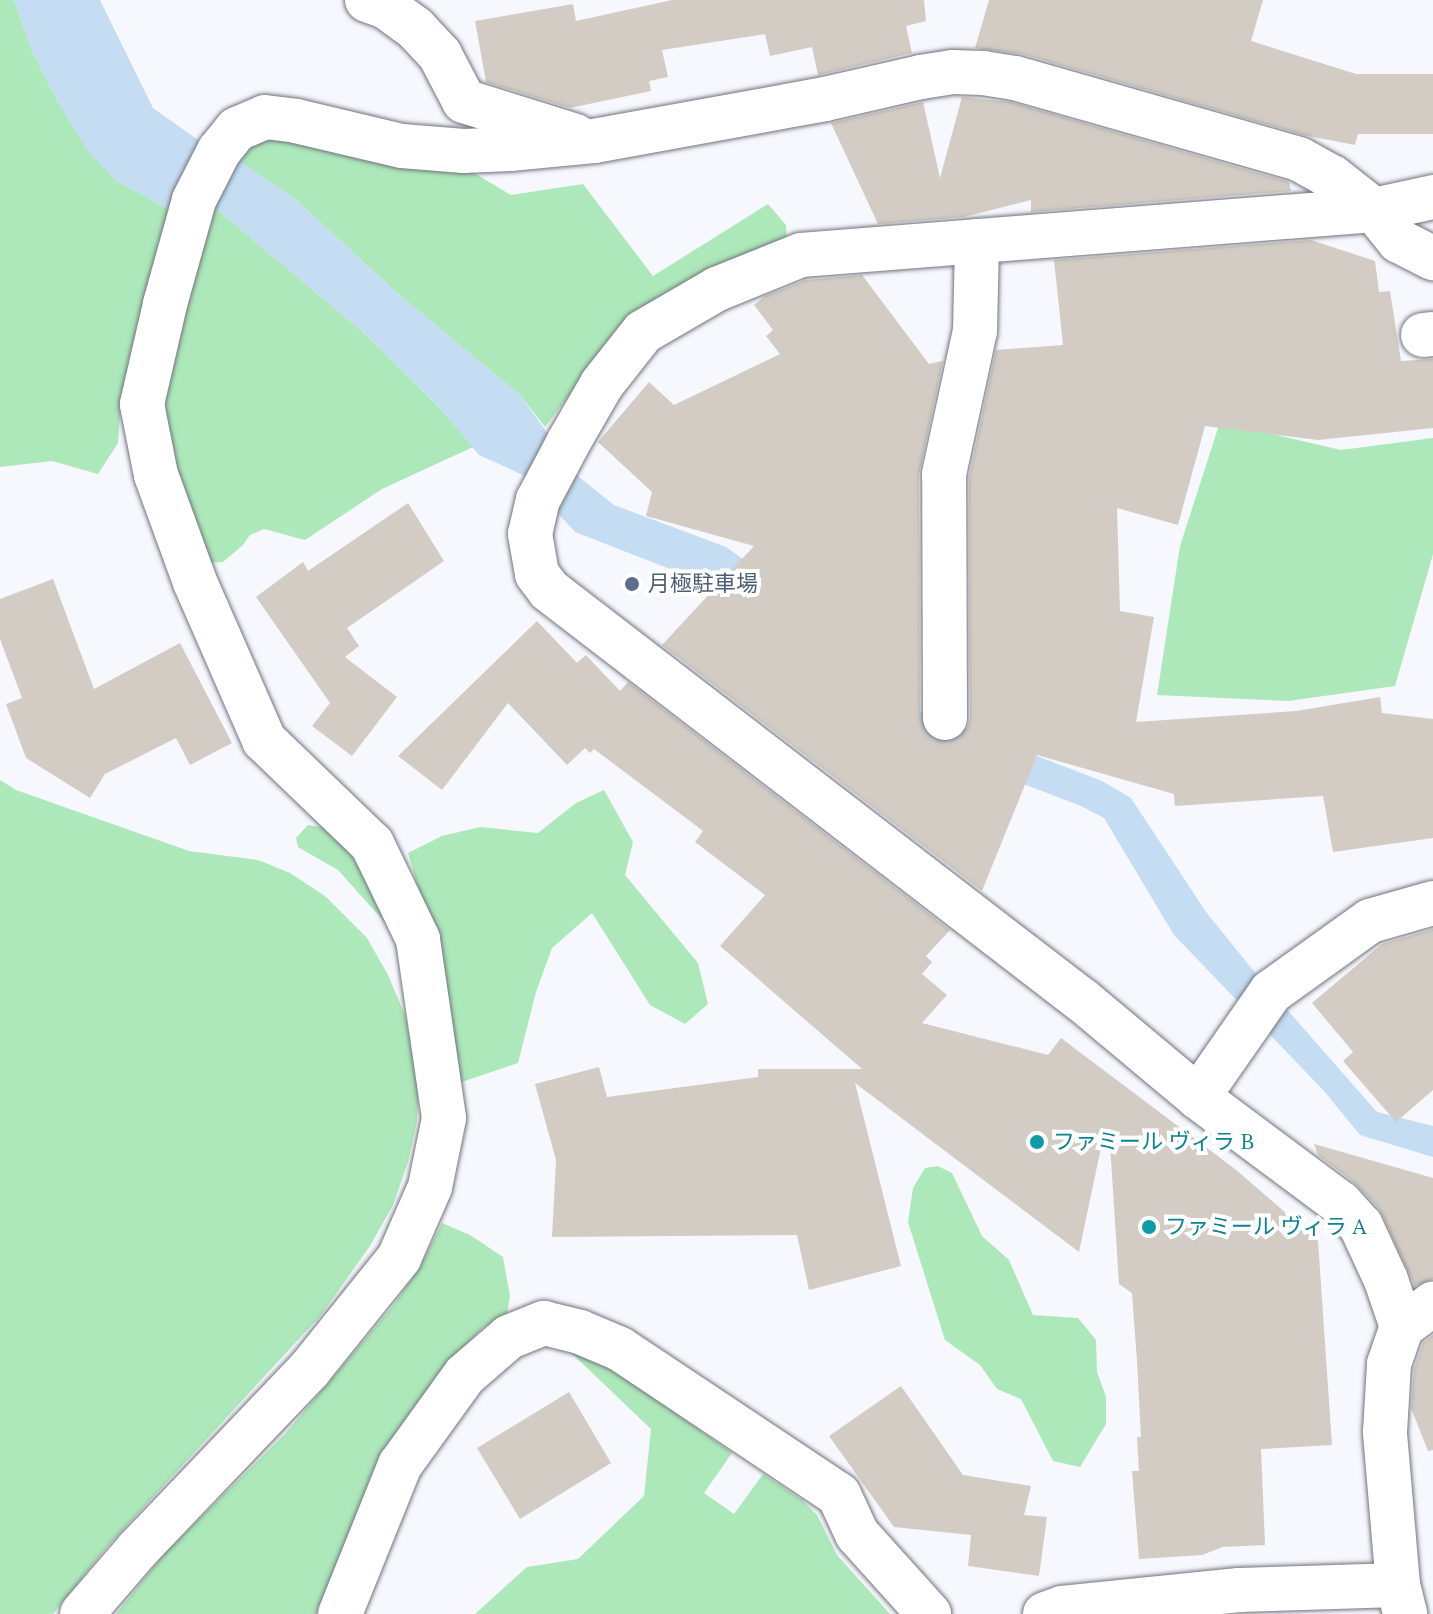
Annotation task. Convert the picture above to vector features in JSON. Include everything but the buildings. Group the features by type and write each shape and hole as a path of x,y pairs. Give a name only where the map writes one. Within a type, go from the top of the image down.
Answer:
{"street":[{"path":"367,0 386,7 415,28 440,55 464,101 594,141"},
{"path":"82,1614 138,1549 309,1370 399,1258 430,1187 444,1118 418,939 372,844 264,740 195,582 159,485 142,404 194,200 219,151 237,129 265,117 296,121 402,146 464,151 594,141 825,99 921,77 953,72 983,73 1015,78 1299,159 1332,177 1374,210 1399,241 1433,258"},
{"path":"1045,1614 1062,1608 1239,1590 1401,1600 1385,1432 1389,1364 1418,1315 1361,1226 1340,1203 1198,1097 1083,1001 549,590 537,574 531,554 530,534 538,500 602,384 643,332 717,289 801,255 1374,210 1433,197"},
{"path":"945,718 944,474 973,343 977,241"},
{"path":"1198,1097 1262,1004 1370,921 1433,903"},
{"path":"340,1614 400,1465 465,1375 509,1337 544,1323 580,1332 620,1349 839,1495 857,1534 929,1614"}],"green space":[{"path":"0,0 14,0 33,53 59,104 115,180 170,210 120,415 118,443 98,474 52,461 0,467"},
{"path":"275,138 469,170 511,195 583,184 653,276 768,204 786,225 787,241 587,372 545,427 520,395 398,294 295,199 236,159 238,152 261,140"},
{"path":"215,208 363,332 438,406 473,447 382,489 305,540 264,529 250,535 223,562 204,563 172,484 164,380 206,224"},
{"path":"1220,422 1341,450 1433,438 1433,554 1395,686 1288,701 1157,695 1180,546"},
{"path":"0,780 16,790 189,851 258,860 290,873 325,896 367,938 388,975 405,1015 419,1080 417,1121 408,1162 393,1205 370,1246 321,1315 106,1548 53,1614 0,1614"},
{"path":"604,790 633,842 625,875 698,963 708,1004 685,1024 650,1005 592,913 552,948 536,992 518,1063 459,1083 433,940 408,853 442,836 480,827 538,833 576,803"},
{"path":"308,825 331,829 371,882 407,947 338,870 298,847 296,838"},
{"path":"938,1166 952,1173 982,1236 1009,1260 1033,1315 1078,1318 1096,1340 1097,1372 1106,1397 1106,1424 1080,1467 1053,1461 1021,1399 997,1389 980,1365 945,1340 908,1222 913,1188 925,1168"},
{"path":"442,1223 470,1235 503,1257 510,1296 507,1314 482,1328 417,1403 383,1453 316,1614 116,1614 165,1553 285,1434 393,1306 421,1265"},
{"path":"564,1346 600,1360 732,1453 704,1493 734,1514 763,1474 802,1500 817,1515 837,1555 890,1614 475,1614 527,1567 578,1559 644,1496 651,1429"}],"water":[{"path":"14,0 100,0 153,108 201,142 241,162 295,199 398,294 520,395 579,477 614,505 726,547 753,566 897,702 1102,781 1131,798 1206,912 1377,1112 1433,1126 1433,1157 1360,1135 1324,1091 1174,935 1104,818 1081,806 879,729 724,590 575,532 523,475 479,455 438,406 363,332 215,208 170,210 115,180 87,150 59,104 33,53"}],"place":[{"name":"月極駐車場","path":"632,584"},
{"name":"ファミール ヴィラ B","path":"1037,1142"},
{"name":"ファミール ヴィラ A","path":"1149,1227"}]}
